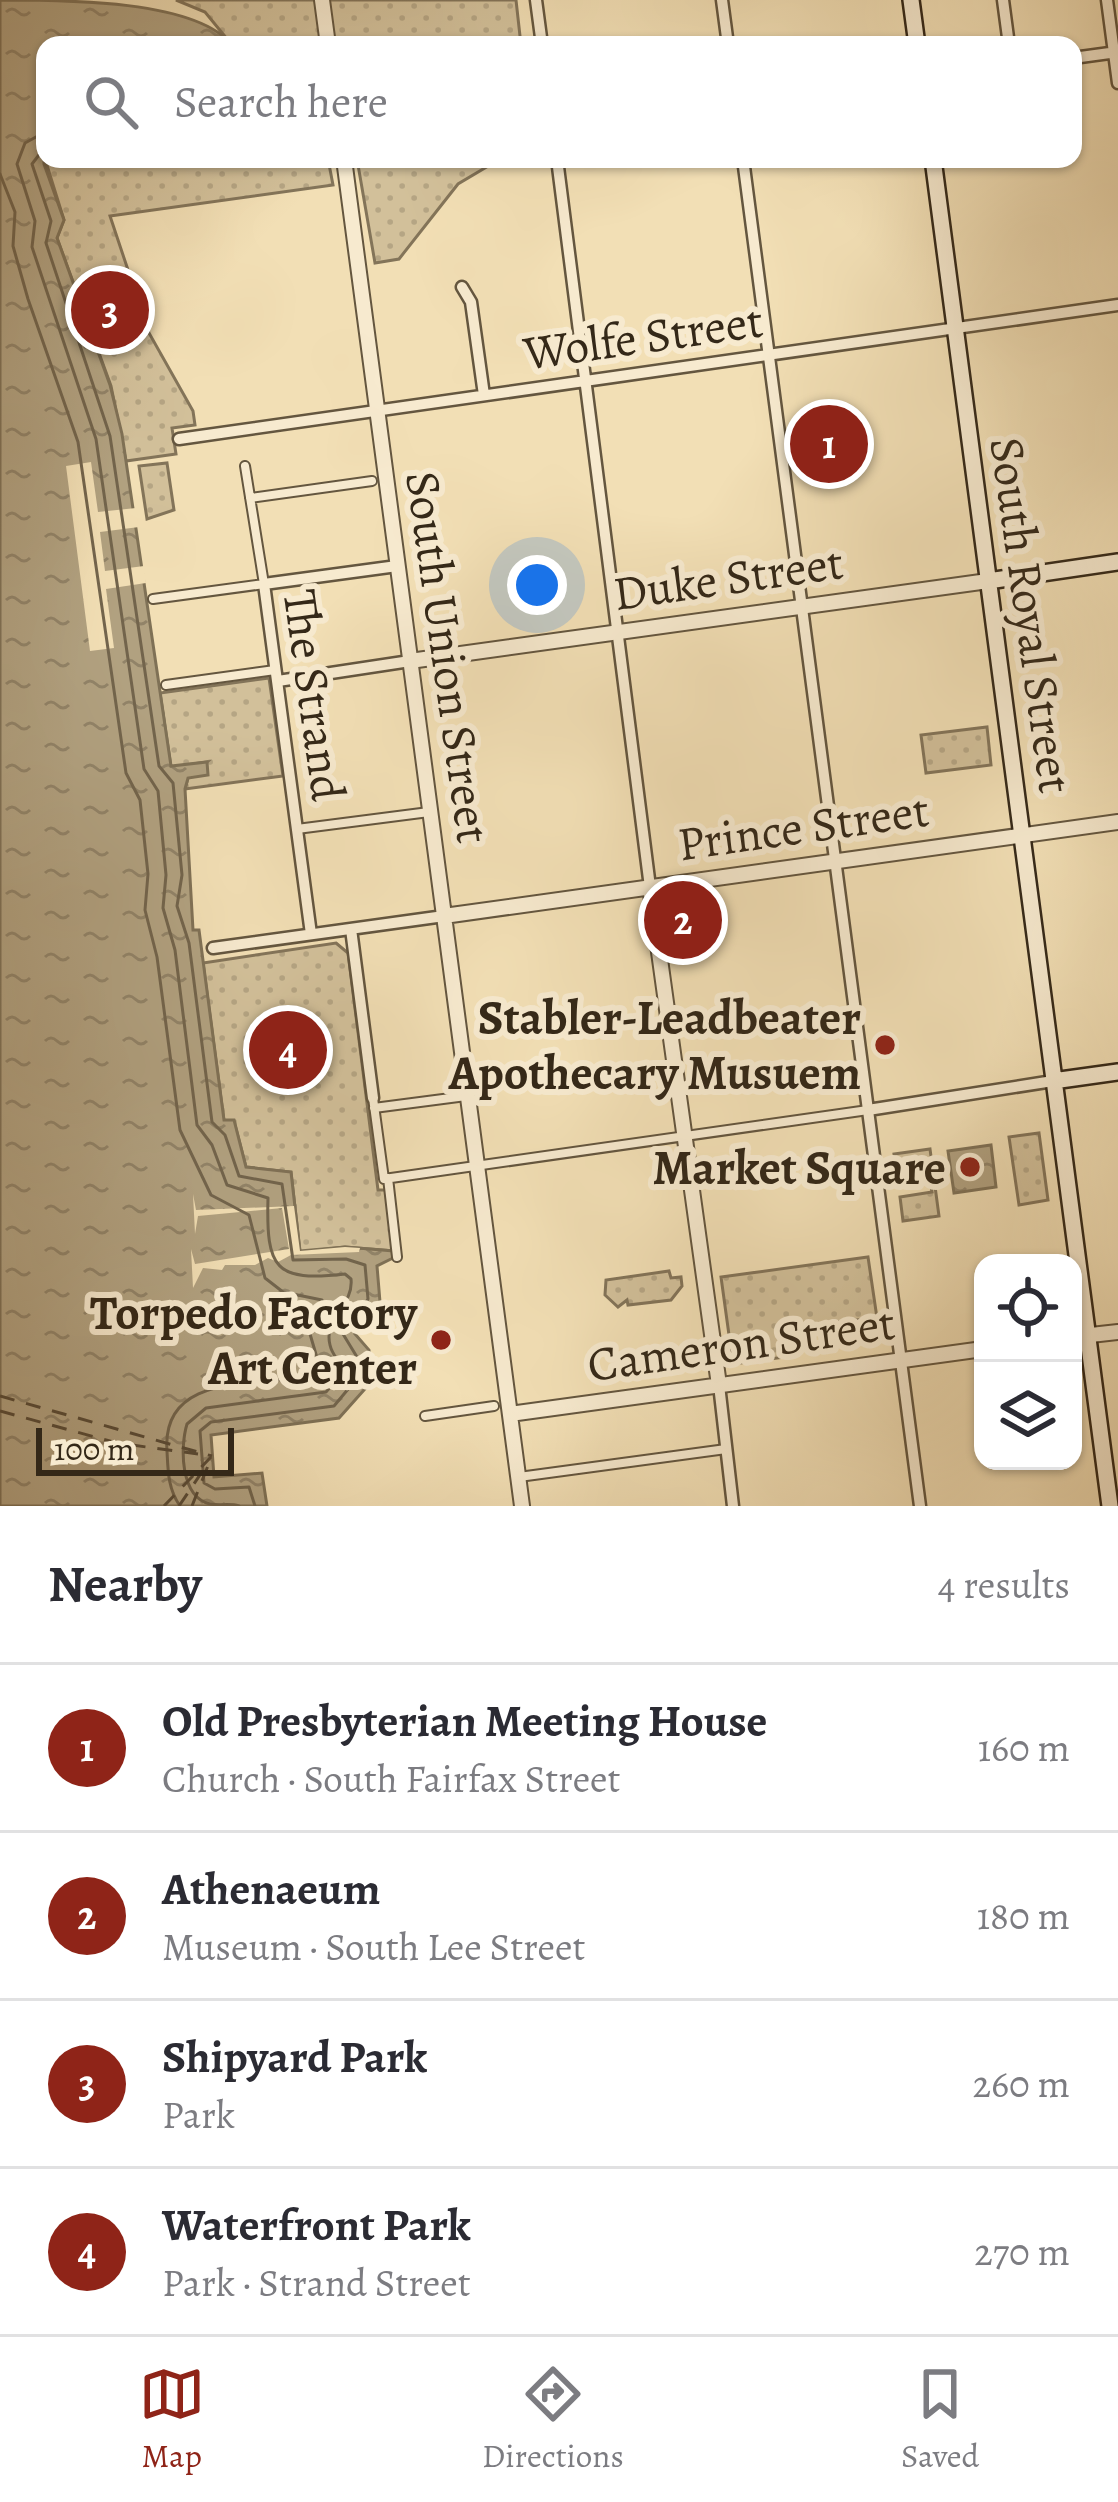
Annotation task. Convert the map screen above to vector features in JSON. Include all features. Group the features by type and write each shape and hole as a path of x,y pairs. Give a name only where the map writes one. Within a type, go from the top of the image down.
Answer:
{"main road":[{"path":"911,0 916,36"},
{"name":"South Royal Street","path":"934,168 1071,1254"},
{"name":"Duke Street","path":"988,581 1118,562"},
{"path":"1053,1081 1118,1072"},
{"name":"South Royal Street","path":"1082,1347 1110,1506"}],"street":[{"path":"322,0 327,36"},
{"path":"536,0 541,36"},
{"path":"722,0 727,36"},
{"path":"1003,0 1008,36"},
{"path":"1108,0 1118,83"},
{"path":"1082,57 1116,52"},
{"name":"South Union Street","path":"345,168 523,1506"},
{"path":"558,168 734,1506"},
{"path":"744,168 920,1506"},
{"path":"462,286 471,302 484,395"},
{"name":"Wolfe Street","path":"179,439 1118,305"},
{"name":"The Strand","path":"245,466 262,540 311,934"},
{"path":"250,498 372,481"},
{"path":"339,486 340,498"},
{"path":"153,599 397,566"},
{"name":"Duke Street","path":"278,676 410,662 988,581"},
{"path":"166,686 278,676"},
{"path":"297,829 430,812"},
{"name":"Prince Street","path":"213,948 1118,822"},
{"path":"351,929 397,1257"},
{"path":"386,1179 1053,1081"},
{"path":"374,1103 467,1096"},
{"path":"1082,1336 1118,1332"},
{"name":"Cameron Street","path":"510,1414 974,1350"},
{"path":"425,1415 494,1406"},
{"path":"518,1478 726,1448"}],"shaded area":[{"path":"176,0 516,0 520,36 225,36 205,12"},
{"path":"48,168 330,168 333,185 110,216 149,333 193,411 195,425 172,428 176,454 126,461 111,386 57,238 64,220"},
{"path":"359,168 485,168 458,184 399,259 375,263"},
{"path":"167,463 174,510 147,519 139,466"},
{"path":"269,678 283,776 185,789 188,778 207,762 171,767 160,693"},
{"path":"987,727 991,765 926,773 921,735"},
{"path":"336,943 348,953 378,1190 386,1190 394,1251 345,1247 300,1252 291,1172 246,1167 234,1121 224,1121 203,963"},
{"path":"1039,1133 1048,1200 1019,1205 1009,1137"},
{"path":"930,1149 939,1216 903,1221 900,1197 932,1192 929,1176 898,1180 894,1154"},
{"path":"868,1257 877,1318 782,1327 785,1357 733,1364 721,1277"},
{"path":"669,1271 671,1278 681,1277 682,1286 671,1300 628,1305 627,1300 618,1307 605,1295 606,1280"}],"water":[{"path":"0,0 94,2 161,11 190,19 221,36 36,36 36,168 45,168 64,220 57,238 110,385 122,434 171,766 207,762 208,775 188,778 185,789 193,930 199,930 224,1120 234,1120 246,1167 291,1172 300,1251 345,1247 394,1251 395,1257 377,1266 380,1302 355,1334 369,1350 372,1381 339,1418 211,1435 214,1477 262,1473 267,1506 0,1506"},
{"path":"991,1145 996,1187 954,1193 948,1151"}],"pier":[{"path":"91,462 98,512 136,508 139,527 100,532 105,571 144,566 146,583 106,589 114,648 90,651 66,466"},
{"path":"193,1194 196,1210 294,1206 300,1251 345,1247 360,1248 359,1252 291,1255 278,1262 268,1258 255,1265 203,1268 193,1288 191,1249 195,1264 289,1249 282,1208 198,1216 195,1234"}],"ferry route":[{"path":"0,1396 212,1456"},
{"path":"0,1411 117,1443 198,1454"},
{"path":"164,1506 211,1457"},
{"path":"192,1506 211,1458"},
{"path":"179,1506 208,1463"}],"place":[{"name":"Shipyard Park","path":"110,310"},
{"name":"Old Presbyterian Meeting House","path":"829,444"},
{"name":"Athenaeum","path":"683,920"},
{"name":"Stabler-Leadbeater Apothecary Musuem","path":"885,1045"},
{"name":"Waterfront Park","path":"288,1050"},
{"name":"Market Square","path":"970,1167"},
{"name":"Torpedo Factory Art Center","path":"441,1340"}]}
